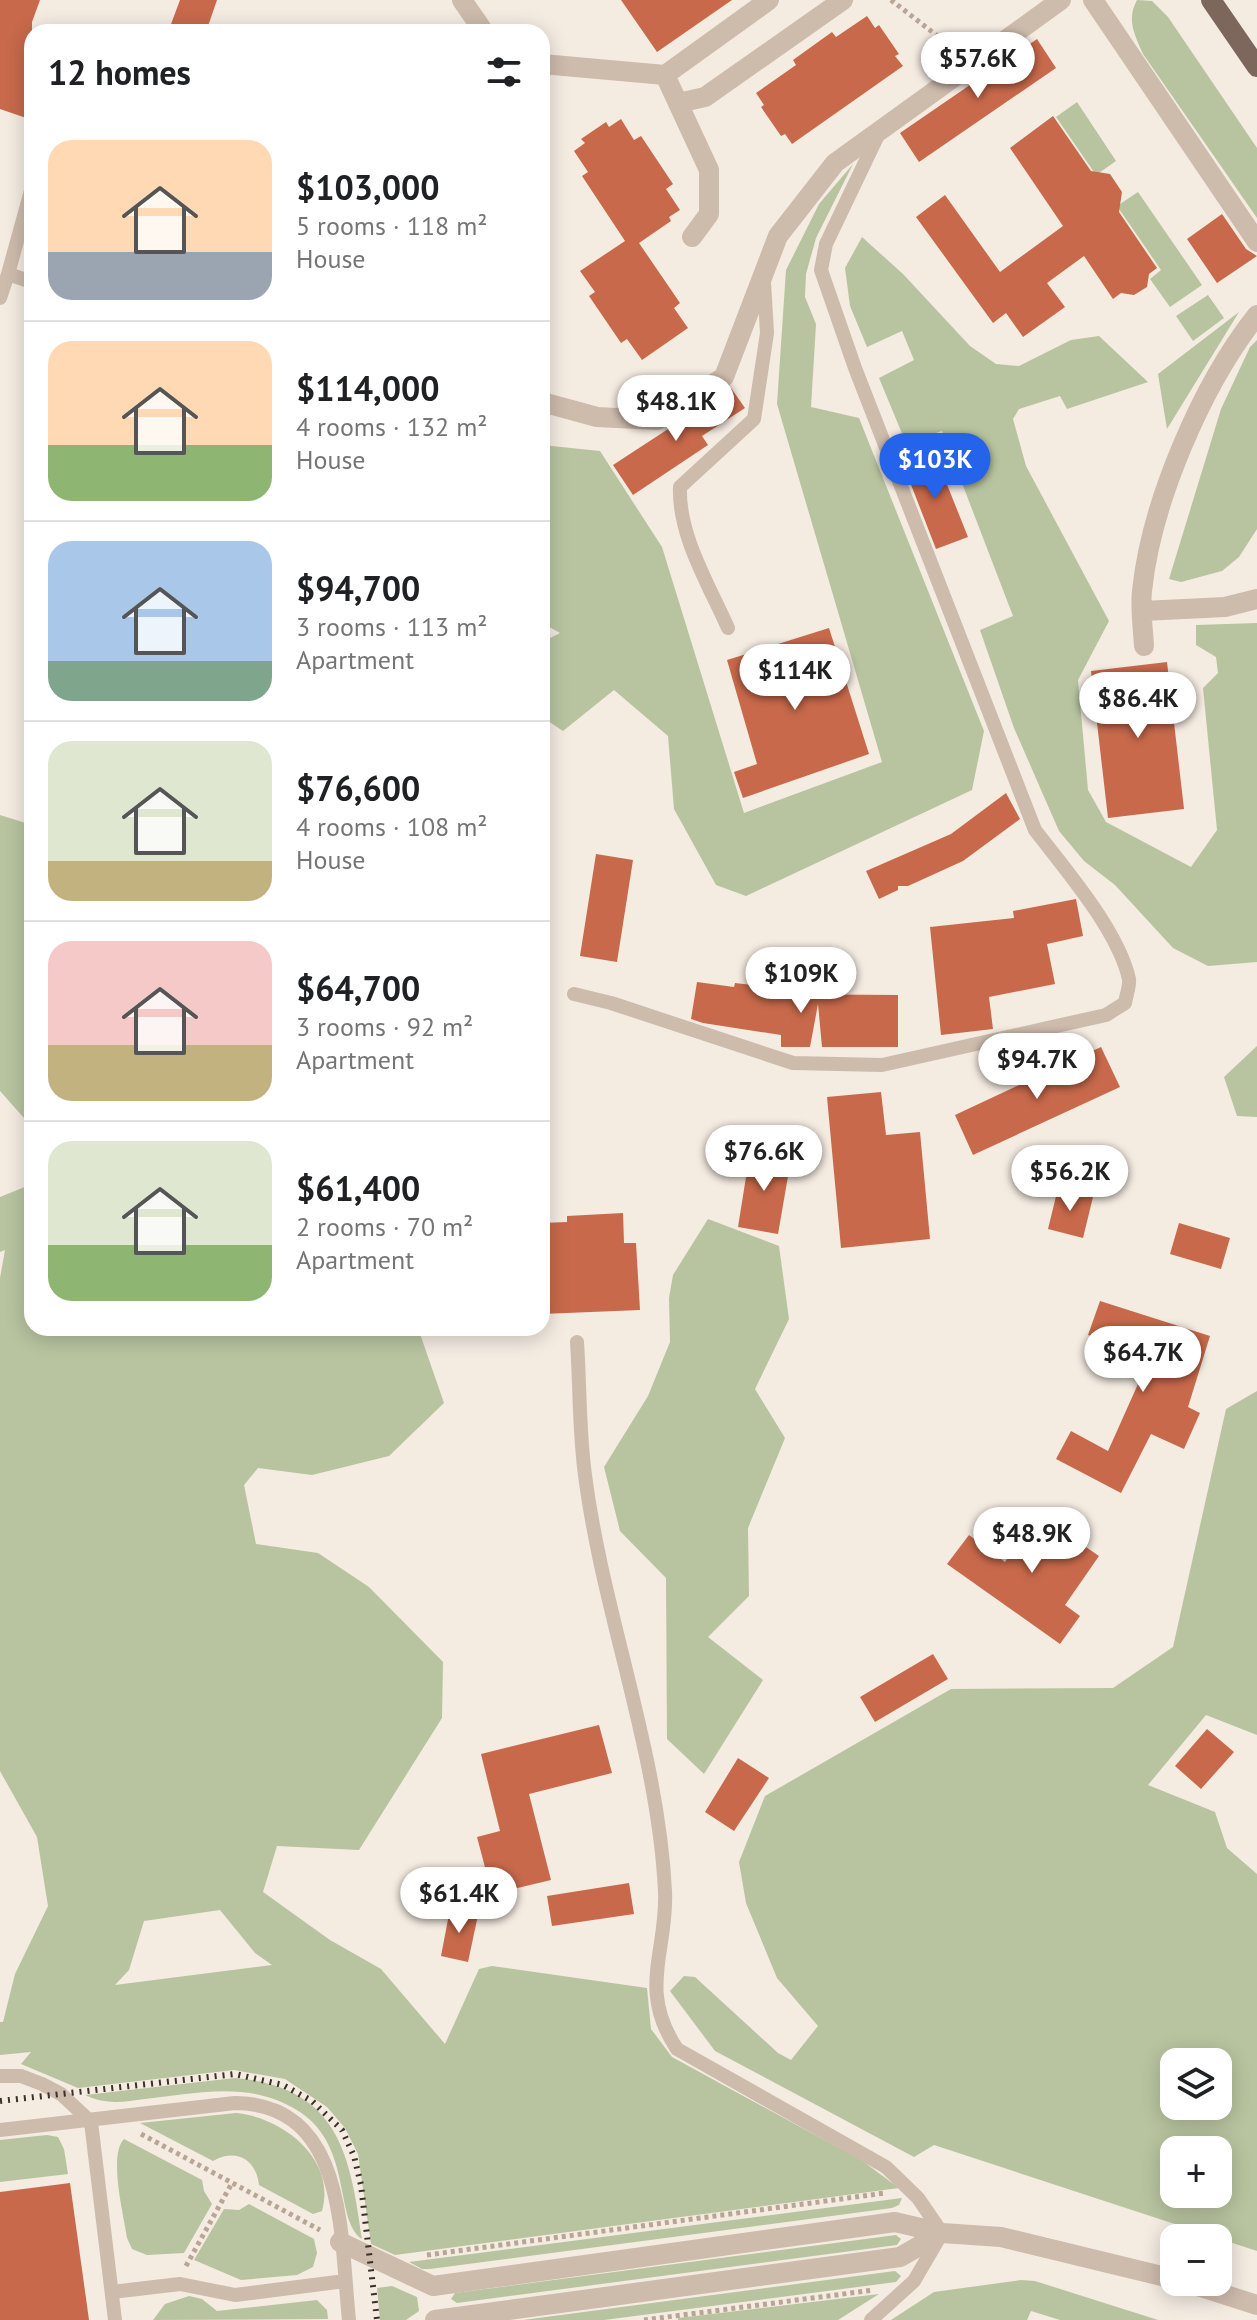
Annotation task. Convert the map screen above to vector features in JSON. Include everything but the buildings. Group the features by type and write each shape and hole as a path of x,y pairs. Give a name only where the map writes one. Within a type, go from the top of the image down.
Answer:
{"main road":[{"path":"1211,0 1257,67"}],"street":[{"path":"462,0 478,24"},
{"path":"550,65 665,75 769,0"},
{"path":"678,103 705,97 843,0"},
{"path":"550,404 597,417 657,420 724,377 778,236 835,163 1061,0"},
{"path":"1093,0 1257,242"},
{"path":"665,75 709,170 709,214 692,237"},
{"path":"1144,646 1142,592 1157,510 1214,378 1257,315"},
{"path":"1143,611 1225,607 1257,599"},
{"path":"340,2242 393,2271 433,2286 895,2222 942,2233 1001,2237 1160,2276"},
{"path":"433,2286 436,2319 900,2257 942,2233"},
{"path":"1229,2296 1257,2305"}],"lane":[{"path":"574,994 611,1003 793,1063 882,1065 1106,1015 1125,1003 1129,981 1111,938 1080,886 1035,830 855,368 821,270 826,244 880,131"},
{"path":"0,298 24,216"},
{"path":"8,274 24,279"},
{"path":"728,628 691,544 680,502 680,487 754,419 767,333 764,274"},
{"path":"577,1342 585,1475 659,1821 666,1894 654,1980 664,2030 677,2049 886,2167 910,2189 942,2233 914,2281 871,2320"},
{"path":"0,2076 21,2076 42,2084 61,2094 91,2122 115,2320"},
{"path":"0,2130 91,2122 235,2103 256,2103 293,2119 307,2132 328,2167 349,2320"},
{"path":"112,2292 180,2284 235,2295 345,2281"}],"path":[{"path":"891,0 973,66"},
{"path":"112,2119 340,2242"},
{"path":"180,2284 189,2257 232,2183"},
{"path":"393,2271 402,2257 910,2189"},
{"path":"644,2320 914,2281"}],"green space":[{"path":"1137,0 1152,1 1168,17 1257,148 1257,218 1143,54 1132,21"},
{"path":"1077,102 1116,161 1096,175 1056,117"},
{"path":"853,164 816,238 806,274 805,297 816,324 811,407 859,418 984,731 972,790 746,896 716,885 674,809 668,736 614,690 563,731 550,722 550,638 560,633 550,627 550,446 600,451 662,547 744,813 882,762 777,404 786,270 819,204"},
{"path":"1138,192 1202,285 1170,307 1150,279 1161,270 1117,206"},
{"path":"862,237 903,274 970,346 996,364 1019,366 1071,340 1099,336 1148,382 1067,409 1060,396 1019,409 1013,419 1026,466 1109,621 1078,680 1088,790 1106,822 1191,867 1217,830 1203,688 1218,673 1216,657 1196,645 1196,625 1257,623 1257,962 1208,966 1173,948 1115,885 1084,861 1059,831 1014,728 980,630 1013,616 942,431 906,443 879,378 914,360 902,331 867,347 850,306 845,268"},
{"path":"1208,295 1224,318 1193,341 1176,316"},
{"path":"1239,312 1167,429 1158,374"},
{"path":"1257,340 1257,529 1239,557 1222,571 1181,582 1169,579 1221,409 1250,347"},
{"path":"0,815 24,822 24,1118 0,1091"},
{"path":"1257,1046 1257,1117 1237,1116 1224,1077"},
{"path":"24,1187 24,1336 421,1336 444,1403 389,1456 312,1475 258,1468 244,1485 256,1544 318,1553 369,1587 443,1662 442,1718 359,1850 277,1846 263,1892 330,1940 381,1969 445,2044 479,1969 492,1966 647,1988 651,2029 672,2057 861,2160 899,2188 395,2255 371,2244 358,2154 345,2128 327,2107 285,2079 234,2070 78,2088 21,2064 31,2052 0,2055 0,2022 3,2022 15,1974 48,1906 37,1837 0,1771 0,1278 5,1250 0,1252 0,1197","holes":["220,1910 255,1953 272,1965 115,1985 129,1970 144,1921"]},
{"path":"708,1219 779,1246 789,1319 755,1389 785,1438 748,1528 749,1596 708,1637 763,1680 704,1774 667,1739 666,1578 620,1531 604,1467 648,1396 670,1342 669,1298 673,1275"},
{"path":"1257,1391 1257,1735 1206,1715 1148,1785 1215,1812 1227,1848 1257,1874 1257,2251 1232,2243 1232,2224 1175,2224 934,2145 914,2157 715,2051 670,1991 684,1976 695,1977 778,2053 791,2060 818,2026 777,1978 746,1903 739,1862 765,1796 951,1689 1113,1688 1173,1647 1226,1409"},
{"path":"235,2078 270,2084 297,2095 317,2110 333,2130 352,2179 362,2239 353,2230 328,2144 317,2127 300,2112 281,2102 244,2092 224,2091 122,2102 85,2095"},
{"path":"236,2113 271,2123 302,2144 321,2174 324,2192 322,2211 313,2214 259,2185 254,2168 244,2158 229,2156 213,2161 140,2123"},
{"path":"47,2135 58,2137 64,2149 68,2174 0,2182 0,2140"},
{"path":"124,2139 202,2180 212,2204 184,2253 147,2255 132,2249 127,2238 117,2172 119,2147"},
{"path":"902,2198 899,2205 892,2208 430,2269 422,2269 409,2262"},
{"path":"249,2204 314,2239 317,2253 313,2267 297,2275 241,2280 194,2260 224,2209 239,2210"},
{"path":"896,2235 901,2239 897,2245 457,2303 451,2299 455,2293"},
{"path":"895,2271 901,2276 896,2282 604,2320 523,2320"},
{"path":"1021,2280 1035,2281 1158,2320 1060,2320 1031,2311 1027,2320 891,2320 934,2292"},
{"path":"392,2286 417,2297 419,2311 406,2320 380,2320 377,2288"},
{"path":"879,2294 838,2320 678,2320 678,2318"},
{"path":"189,2296 202,2299 217,2311 317,2300 327,2310 328,2319 153,2320 165,2304"}],"railway":[{"path":"0,2101 235,2074 283,2085 312,2101 342,2130 354,2156 361,2185 377,2320"}]}
